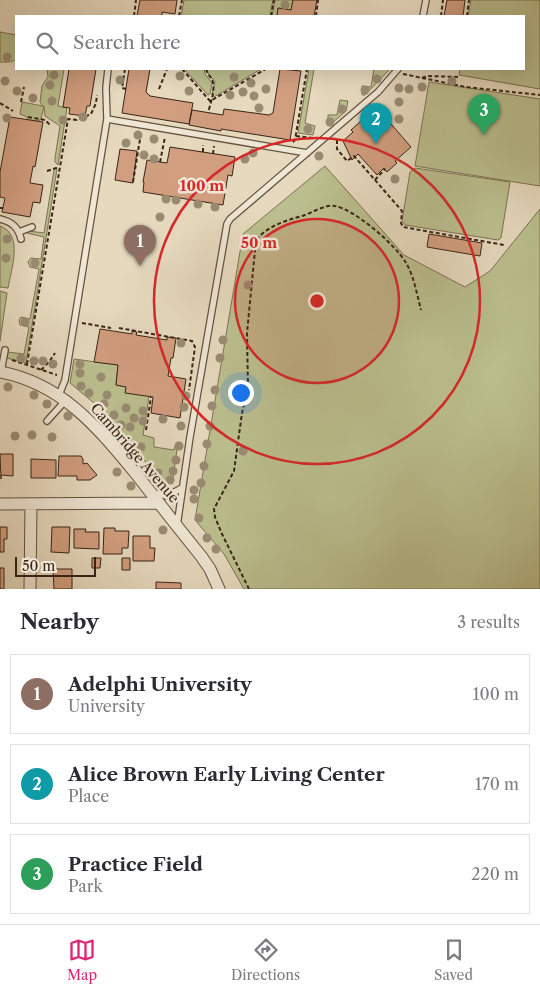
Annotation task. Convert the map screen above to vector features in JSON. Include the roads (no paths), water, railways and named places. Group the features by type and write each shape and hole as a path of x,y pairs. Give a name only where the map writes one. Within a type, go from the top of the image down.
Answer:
{"street":[{"name":"Cambridge Avenue","path":"1,372 28,380 63,398 98,429 210,569 219,589"},
{"path":"0,504 159,503"},
{"path":"30,589 31,504"}],"lane":[{"path":"423,15 426,0"},
{"path":"47,421 63,398 106,119 108,70"},
{"path":"177,526 227,224 230,219 378,92 397,70"},
{"path":"106,119 307,153"},
{"path":"0,219 9,222 20,232 21,239"},
{"path":"20,232 32,226"},
{"path":"1,372 5,350"},
{"path":"150,492 159,496 167,496 182,488"}],"place":[{"name":"Practice Field","path":"484,135"},
{"name":"Alice Brown Early Living Center","path":"376,144"},
{"name":"Adelphi University","path":"140,266"}]}
